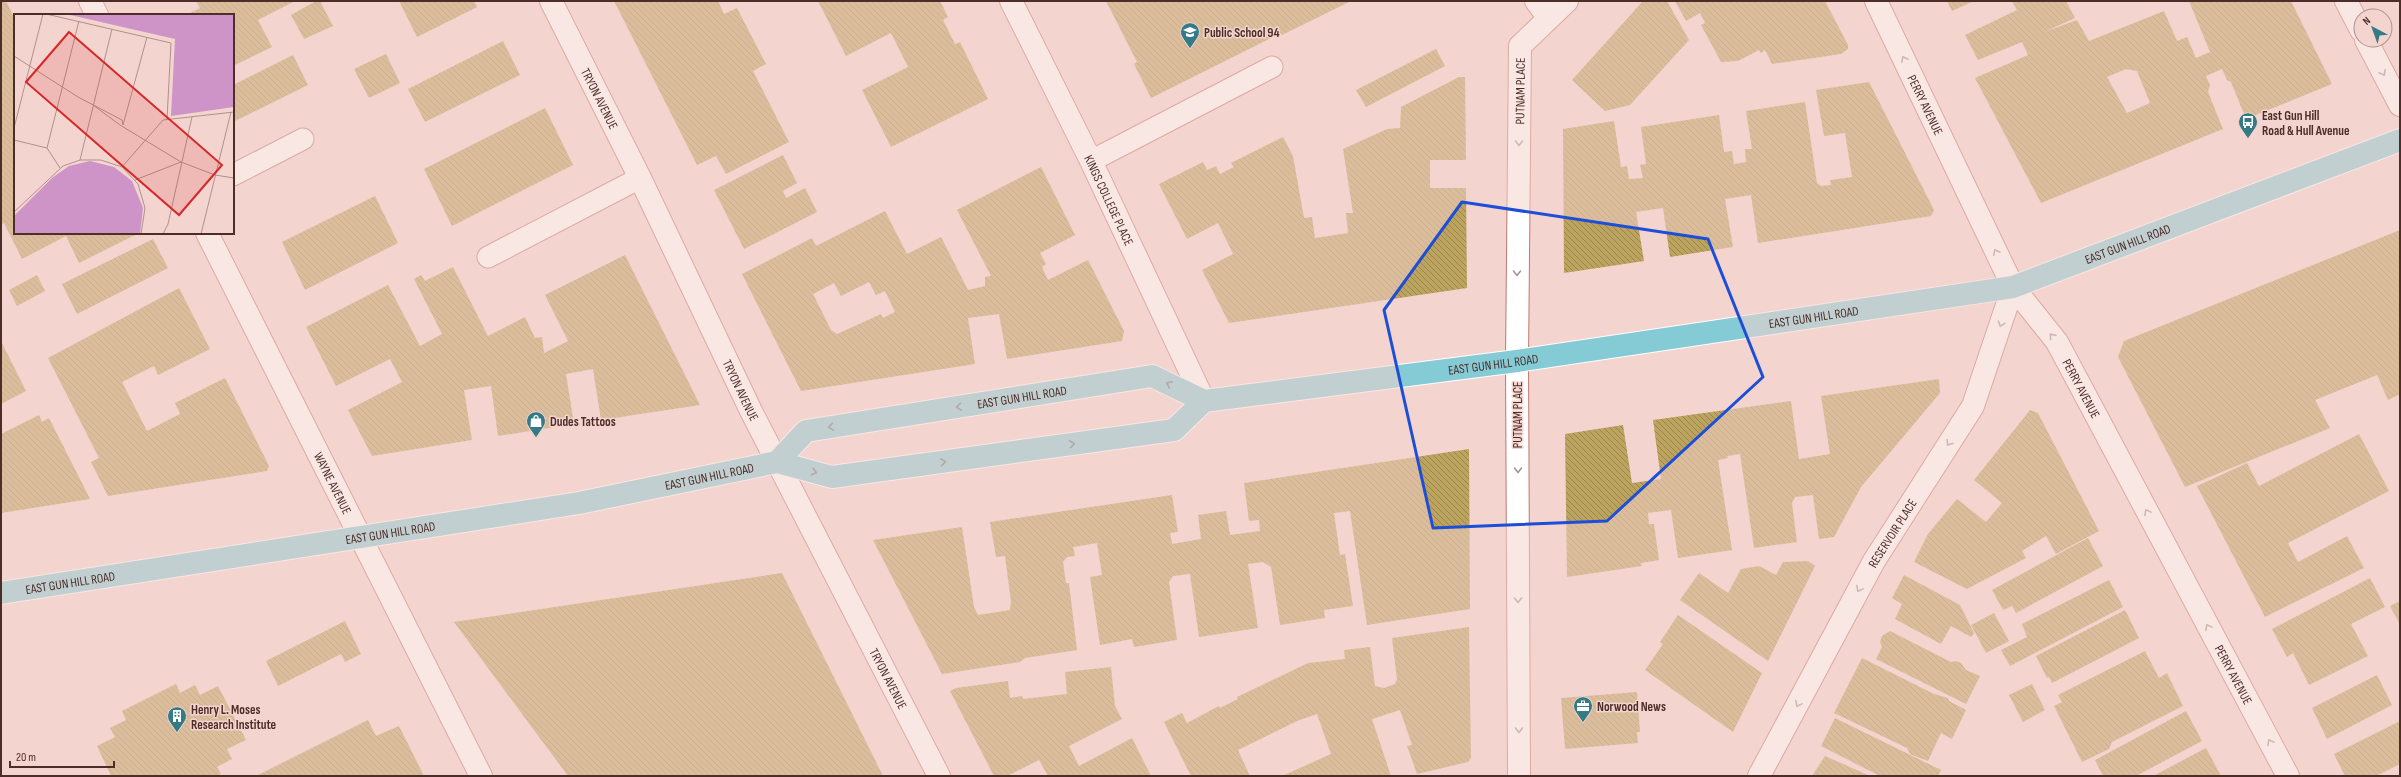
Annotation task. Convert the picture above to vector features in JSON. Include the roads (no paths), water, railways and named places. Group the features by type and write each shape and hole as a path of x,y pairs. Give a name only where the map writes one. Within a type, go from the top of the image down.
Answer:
{"main road":[{"name":"EAST GUN HILL ROAD","path":"777,462 806,431 1152,376 1204,401 1517,361 2013,287 2400,140"},
{"name":"EAST GUN HILL ROAD","path":"1,592 579,503 777,462 832,477 1174,430 1204,401"}],"street":[{"path":"90,1 96,14"},
{"name":"TRYON AVENUE","path":"551,1 640,178 777,462 939,776"},
{"name":"KINGS COLLEGE PLACE","path":"1011,1 1091,161 1204,401"},
{"name":"PUTNAM PLACE","path":"1519,776 1517,361 1520,46 1542,9 1566,1"},
{"name":"PERRY AVENUE","path":"1876,1 2013,287 2057,342 2288,776"},
{"path":"2346,1 2353,15"},
{"path":"2370,48 2400,105"},
{"name":"WAYNE AVENUE","path":"209,234 481,776"},
{"name":"RESERVOIR PLACE","path":"1759,776 1874,561 1973,406 2013,287"}],"lane":[{"path":"1091,161 1272,66"},
{"path":"234,174 303,139"},
{"path":"488,257 640,178"}],"place":[{"name":"Public School 94","path":"1190,49"},
{"name":"East Gun Hill Road & Hull Avenue","path":"2248,139"},
{"name":"Dudes Tattoos","path":"536,438"},
{"name":"Norwood News","path":"1583,723"},
{"name":"Henry L. Moses Research Institute","path":"177,733"}]}
